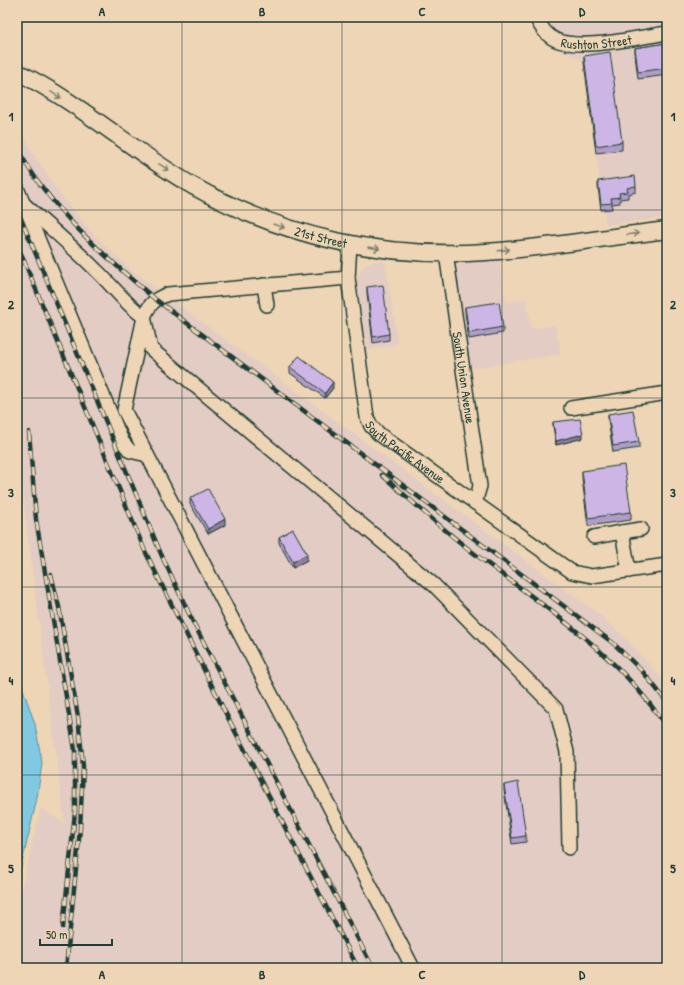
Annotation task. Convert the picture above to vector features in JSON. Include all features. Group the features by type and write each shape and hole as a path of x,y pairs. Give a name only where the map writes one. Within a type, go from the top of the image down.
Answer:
{"main road":[{"name":"21st Street","path":"20,73 70,103 193,186 229,205 267,222 308,236 398,251 446,253 486,252 667,230"}],"street":[{"name":"Rushton Street","path":"536,17 543,29 555,40 584,44 667,33"},
{"path":"17,188 122,441 130,451 147,455"},
{"path":"24,204 110,283 128,305 144,317 151,349 434,585 556,709 567,752 569,848"},
{"name":"South Pacific Avenue","path":"350,244 348,278 367,417 371,426 379,434 572,572 592,576 667,565"},
{"name":"South Union Avenue","path":"446,253 480,486 475,503"},
{"path":"348,278 168,294 155,299 144,317 124,410 413,968"},
{"path":"264,285 267,306"},
{"path":"571,408 667,393"},
{"path":"594,537 641,529"},
{"path":"622,532 629,571"}],"shaded area":[{"path":"545,17 667,17 667,217 606,225 584,61 550,45"},
{"path":"17,124 35,157 63,198 95,236 131,270 600,615 633,646 663,680 667,686 667,968 17,968 17,907 41,808 65,824 17,451"},
{"path":"499,258 506,302 526,299 531,329 555,325 561,354 468,369 452,265"},
{"path":"375,261 385,262 398,344 367,350 356,280 363,267"}],"water":[{"path":"17,672 35,724 42,763 37,798 17,885"}],"building":[{"path":"667,43 667,68 638,72 635,48"},
{"path":"610,52 622,142 596,146 584,56"},
{"path":"635,176 636,186 627,188 628,192 619,193 620,197 611,198 612,203 601,204 598,181"},
{"path":"383,285 389,334 373,337 367,287"},
{"path":"499,302 503,327 469,333 465,307"},
{"path":"299,356 333,382 325,393 290,367"},
{"path":"633,410 639,442 613,446 608,414"},
{"path":"580,419 583,434 556,441 553,422"},
{"path":"624,465 631,512 588,518 582,471"},
{"path":"208,489 225,519 208,529 190,498"},
{"path":"293,529 307,554 293,562 279,537"},
{"path":"518,782 526,836 512,838 504,785"}],"railway":[{"path":"17,148 30,170 61,211 97,248 135,282 155,299 613,643 643,672 667,702"},
{"path":"17,209 161,554 193,622 373,968"},
{"path":"17,244 145,551 224,710 358,968"},
{"path":"29,432 36,519 75,750 75,812 63,927"},
{"path":"382,475 454,538 556,615 605,656 648,702 667,728"},
{"path":"51,574 59,607 78,717 83,766 80,829 66,968"}]}
